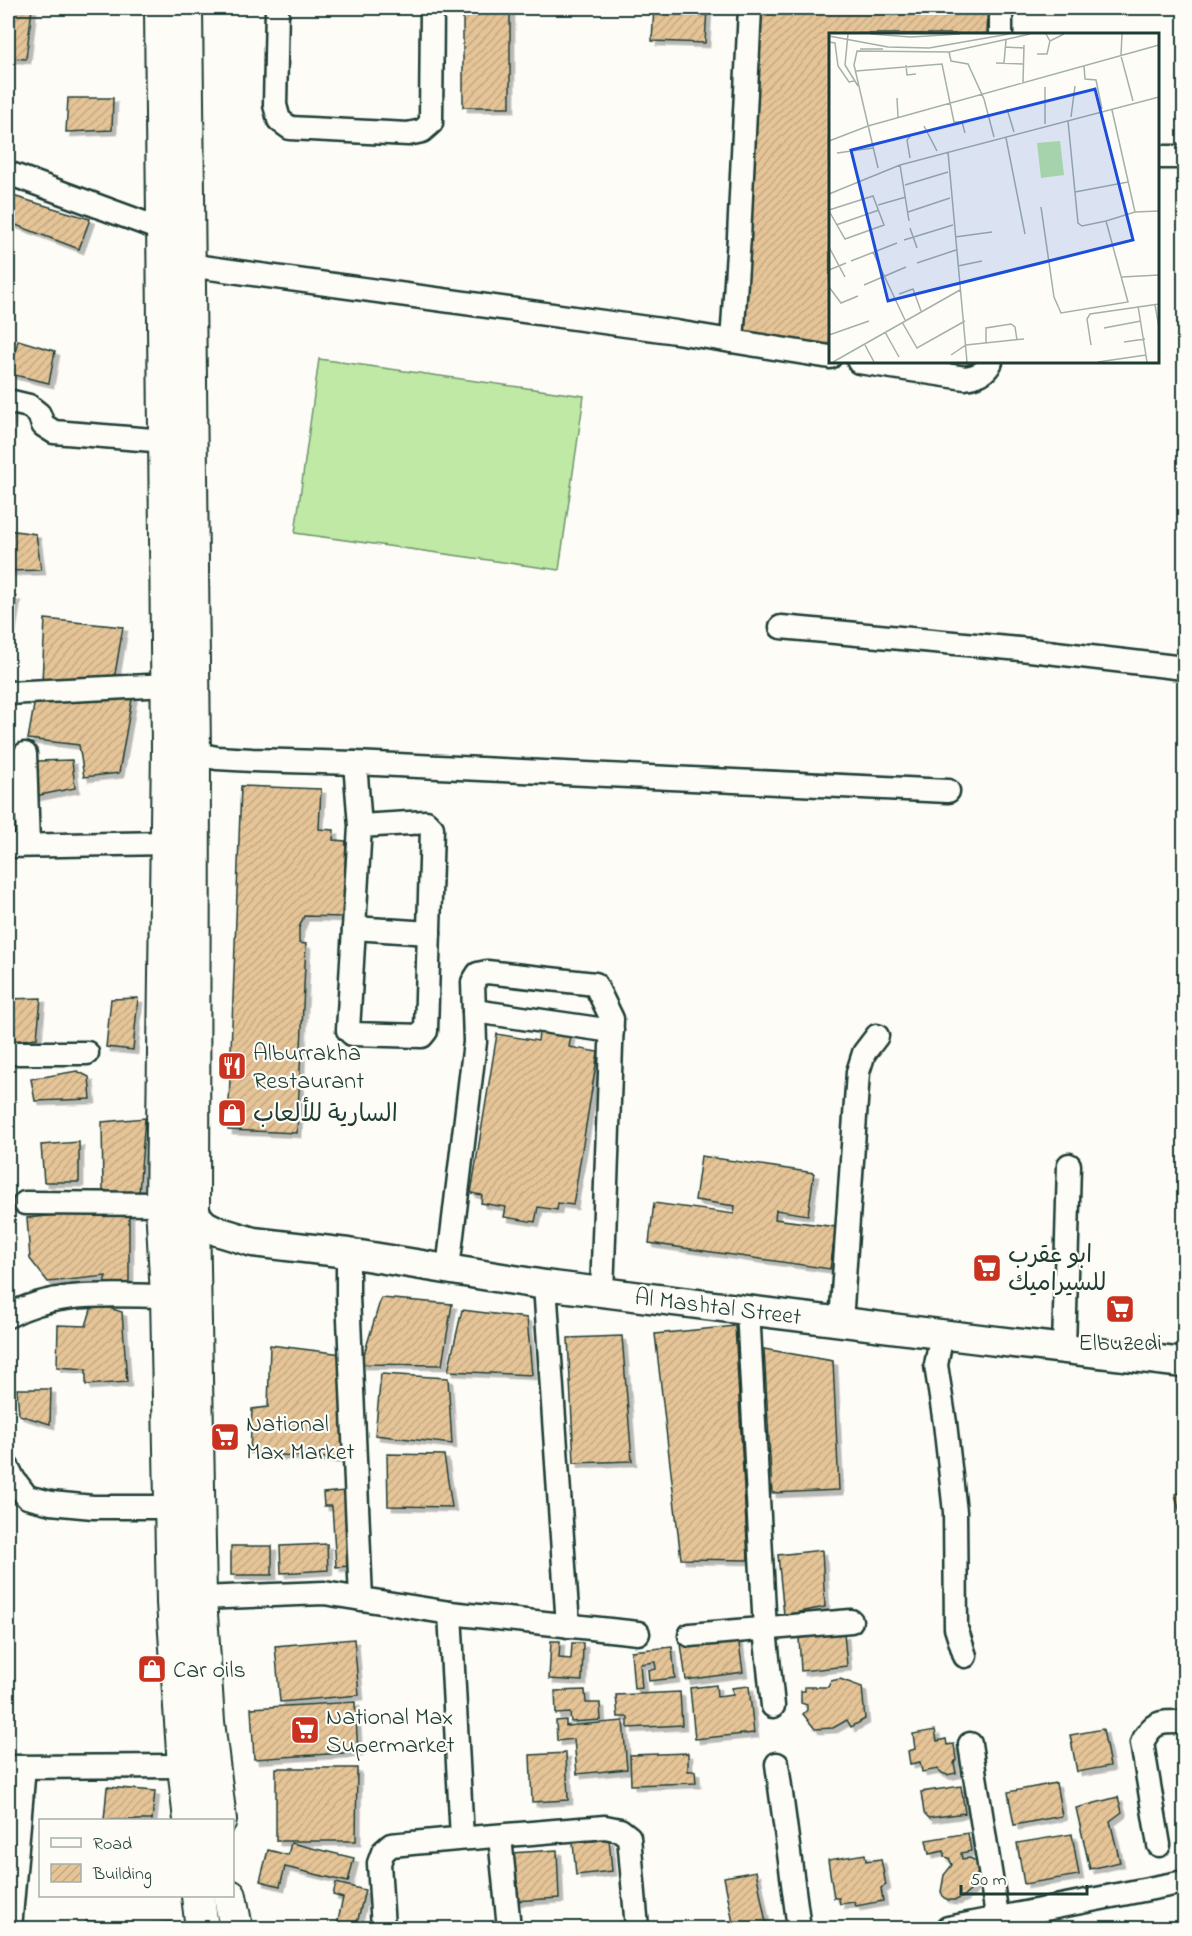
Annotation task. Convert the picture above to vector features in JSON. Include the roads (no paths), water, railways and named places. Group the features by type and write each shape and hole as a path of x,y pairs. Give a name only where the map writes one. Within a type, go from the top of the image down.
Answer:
{"highway":[{"path":"161,8 168,685 181,751 167,843 162,1203 167,1296 173,1603 190,1819"},
{"path":"186,8 188,265 181,751 194,1213 200,1598 208,1722 220,1819"},
{"path":"198,1897 202,1929"},
{"path":"230,1897 236,1929"}],"main road":[{"name":"Al Mashtal Street","path":"194,1213 211,1228 254,1242 348,1253 544,1285 1185,1363"},
{"name":"Al Mashtal Street","path":"195,1261 220,1246 254,1242"}],"street":[{"path":"277,8 275,105 279,120 290,128 408,134 422,131 431,123 432,8"},
{"path":"732,341 750,8"},
{"path":"1001,8 1001,33"},
{"path":"1159,157 1185,157"},
{"path":"8,173 163,230"},
{"path":"188,265 829,357"},
{"path":"866,363 965,378 979,375 991,363"},
{"path":"8,401 29,406 39,414 43,424 54,432 165,441"},
{"path":"781,627 1018,649 1185,668"},
{"path":"8,693 168,685"},
{"path":"181,751 217,758 252,760 948,792"},
{"path":"25,754 18,846 167,843"},
{"path":"355,763 360,826 348,1030 352,1034 422,1036 426,1031 432,828 426,822 360,826"},
{"path":"354,928 429,933"},
{"path":"448,1269 475,1042 473,982 477,974 487,972 595,984 612,1019 602,1292"},
{"path":"474,1011 612,1032"},
{"path":"841,1322 858,1072 864,1053 877,1036"},
{"path":"8,1053 87,1053"},
{"path":"1064,1349 1069,1165"},
{"path":"25,1203 162,1203"},
{"path":"348,1253 348,1308 361,1599"},
{"path":"544,1285 567,1626"},
{"path":"8,1316 26,1306 56,1299 88,1296 167,1296"},
{"path":"748,1310 765,1630 773,1706"},
{"path":"942,1335 936,1365 955,1512 956,1628 965,1656"},
{"path":"8,1468 27,1497 51,1503 93,1507 171,1507"},
{"path":"200,1598 324,1593 450,1613 638,1633"},
{"path":"450,1613 462,1838"},
{"path":"690,1635 851,1621"},
{"path":"1159,1845 1143,1743 1147,1732 1159,1723 1185,1722"},
{"path":"970,1744 998,1924"},
{"path":"777,1764 799,1929"},
{"path":"10,1929 16,1767 184,1766"},
{"path":"383,1929 379,1863 383,1852 391,1845 606,1827 613,1827 629,1837 637,1929"},
{"path":"500,1837 509,1929"},
{"path":"948,1929 998,1924 1185,1882"}],"place":[{"name":"Alburrakha Restaurant","path":"232,1066"},
{"name":"السارية للألعاب","path":"232,1113"},
{"name":"ابو عقرب للسيراميك","path":"987,1268"},
{"name":"Elbuzedi","path":"1120,1309"},
{"name":"National Max Market","path":"225,1437"},
{"name":"Car oils","path":"152,1669"},
{"name":"National Max Supermarket","path":"305,1730"}]}
